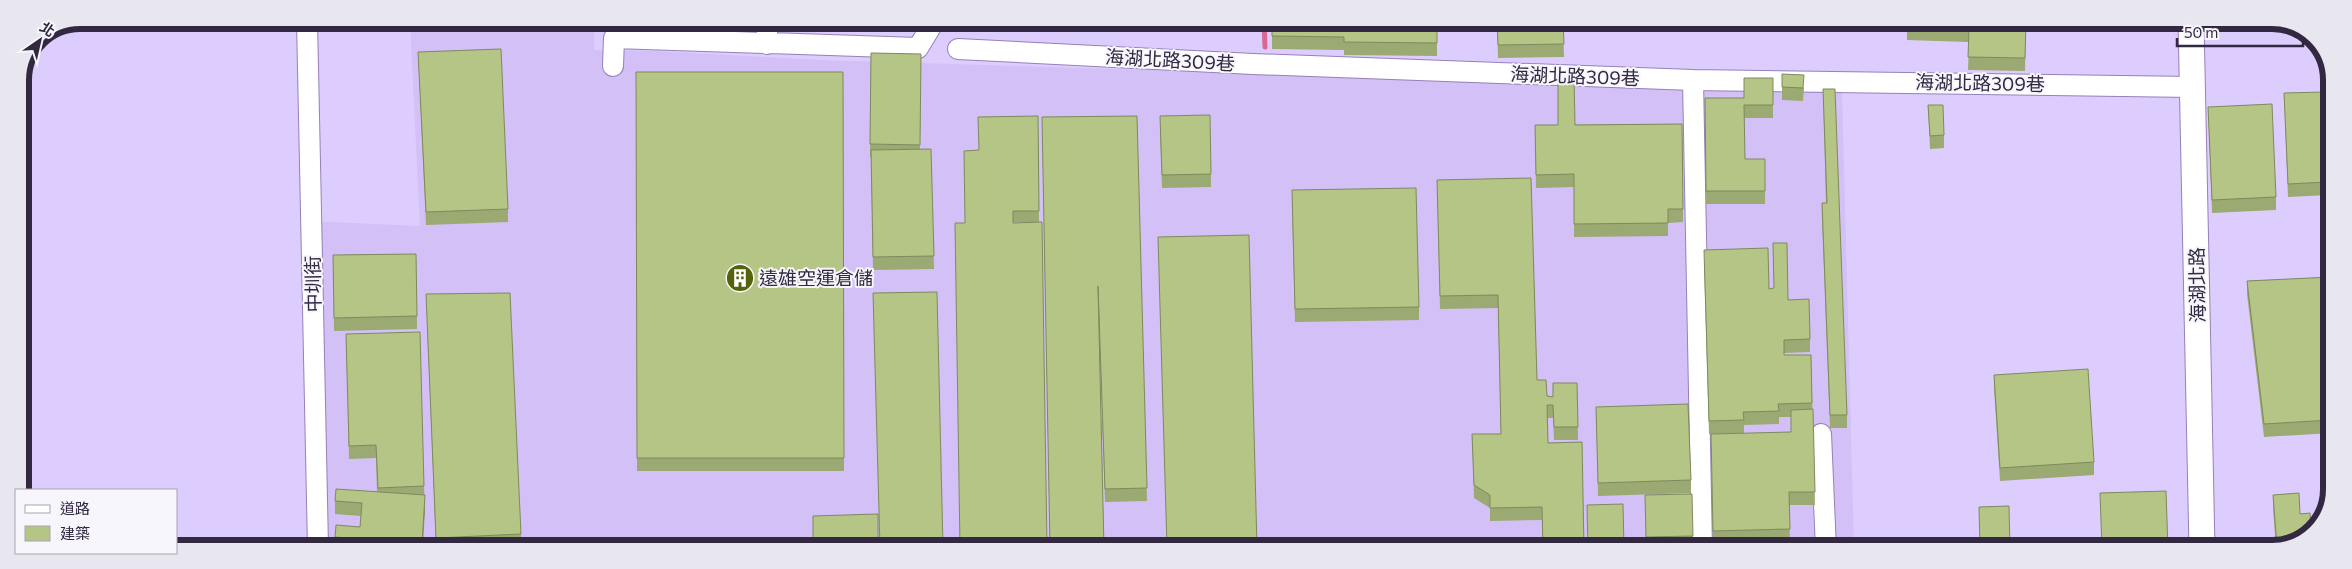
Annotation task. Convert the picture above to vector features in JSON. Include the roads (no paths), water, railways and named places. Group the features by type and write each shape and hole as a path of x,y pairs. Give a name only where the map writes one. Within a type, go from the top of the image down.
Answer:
{"street":[{"name":"中圳街","path":"307,29 318,540"},
{"path":"767,29 767,44"},
{"path":"613,66 614,38 918,48 930,29"},
{"name":"海湖北路","path":"2191,29 2202,540"},
{"name":"海湖北路309巷","path":"958,49 1253,64 1693,80 2193,87"},
{"path":"1693,80 1702,540"},
{"path":"1821,434 1826,540"}],"waterway":[{"path":"1264,29 1265,47"}],"place":[{"name":"遠雄空運倉儲","path":"740,278"}]}
